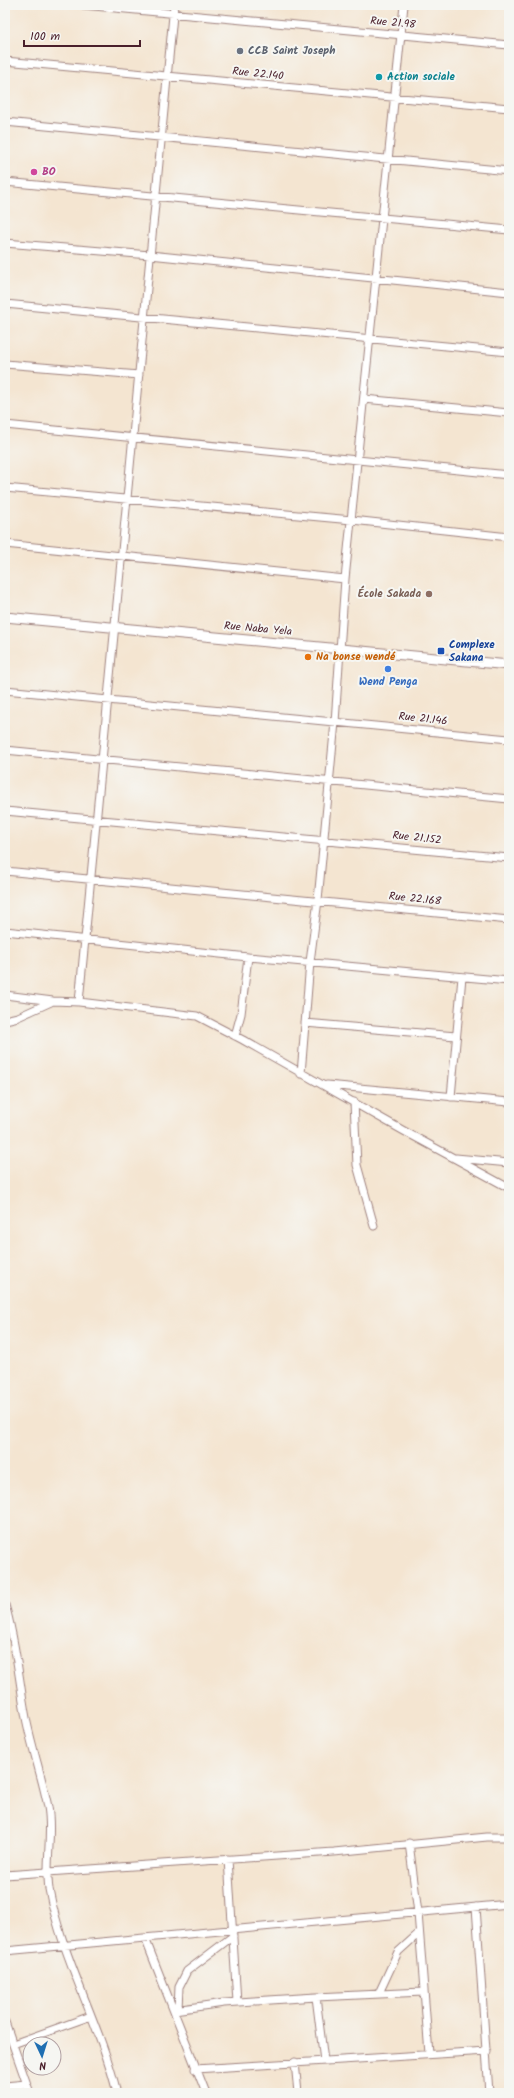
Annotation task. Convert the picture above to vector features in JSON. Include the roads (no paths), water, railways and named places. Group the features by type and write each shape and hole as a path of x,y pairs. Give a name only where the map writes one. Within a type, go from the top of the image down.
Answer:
{"street":[{"name":"Rue 21.98","path":"83,5 509,45"},
{"path":"79,1002 174,5"},
{"path":"301,1074 304,1023 318,900 335,722 339,649 404,5"},
{"name":"Rue 22.140","path":"5,61 509,108"},
{"path":"5,122 162,136 509,171"},
{"path":"5,182 509,230"},
{"path":"5,243 150,255 509,292"},
{"path":"5,304 509,352"},
{"path":"5,364 139,375"},
{"path":"364,399 509,413"},
{"path":"5,425 509,475"},
{"path":"5,488 352,520 509,537"},
{"path":"5,544 346,579"},
{"name":"Rue Naba Yela","path":"5,617 509,664"},
{"name":"Rue 21.146","path":"5,690 509,739"},
{"path":"5,750 509,799"},
{"name":"Rue 21.152","path":"5,811 509,858"},
{"name":"Rue 22.168","path":"5,871 318,900 509,920"},
{"path":"5,931 248,957 509,981"},
{"path":"235,1036 241,1014 248,957"},
{"path":"451,1097 462,977"},
{"path":"5,996 53,1002 79,1002 197,1016 354,1102 452,1158 509,1188"},
{"path":"5,1020 18,1017 53,1002"},
{"path":"304,1023 456,1036"},
{"path":"322,1085 509,1102"},
{"path":"354,1102 357,1166 374,1226"},
{"path":"452,1158 509,1162"},
{"path":"5,1605 12,1629 26,1718 48,1807 50,1840 48,1872 49,1888 64,1946 92,2016 117,2091"},
{"path":"5,1875 334,1852 409,1843 509,1837"},
{"path":"409,1843 418,1913 429,2054"},
{"path":"228,1859 237,2002"},
{"path":"5,1951 145,1938 233,1933 509,1904"},
{"path":"476,1908 489,2093"},
{"path":"176,2010 179,1987 187,1971 233,1933"},
{"path":"379,1993 398,1952 419,1933"},
{"path":"145,1938 176,2010 195,2069 206,2093"},
{"path":"176,2010 237,2002 379,1993 424,1992"},
{"path":"316,1997 324,2061"},
{"path":"13,2044 92,2016"},
{"path":"5,2022 30,2093"},
{"path":"195,2069 487,2051"},
{"path":"294,2062 298,2093"},
{"path":"5,2086 26,2084"}],"place":[{"name":"CCB Saint Joseph","path":"240,51"},
{"name":"Action sociale","path":"379,77"},
{"name":"BO","path":"34,172"},
{"name":"École Sakada","path":"429,594"},
{"name":"Complexe Sakana","path":"441,651"},
{"name":"Na bonse wendé","path":"308,657"},
{"name":"Wend Penga","path":"388,669"}]}
